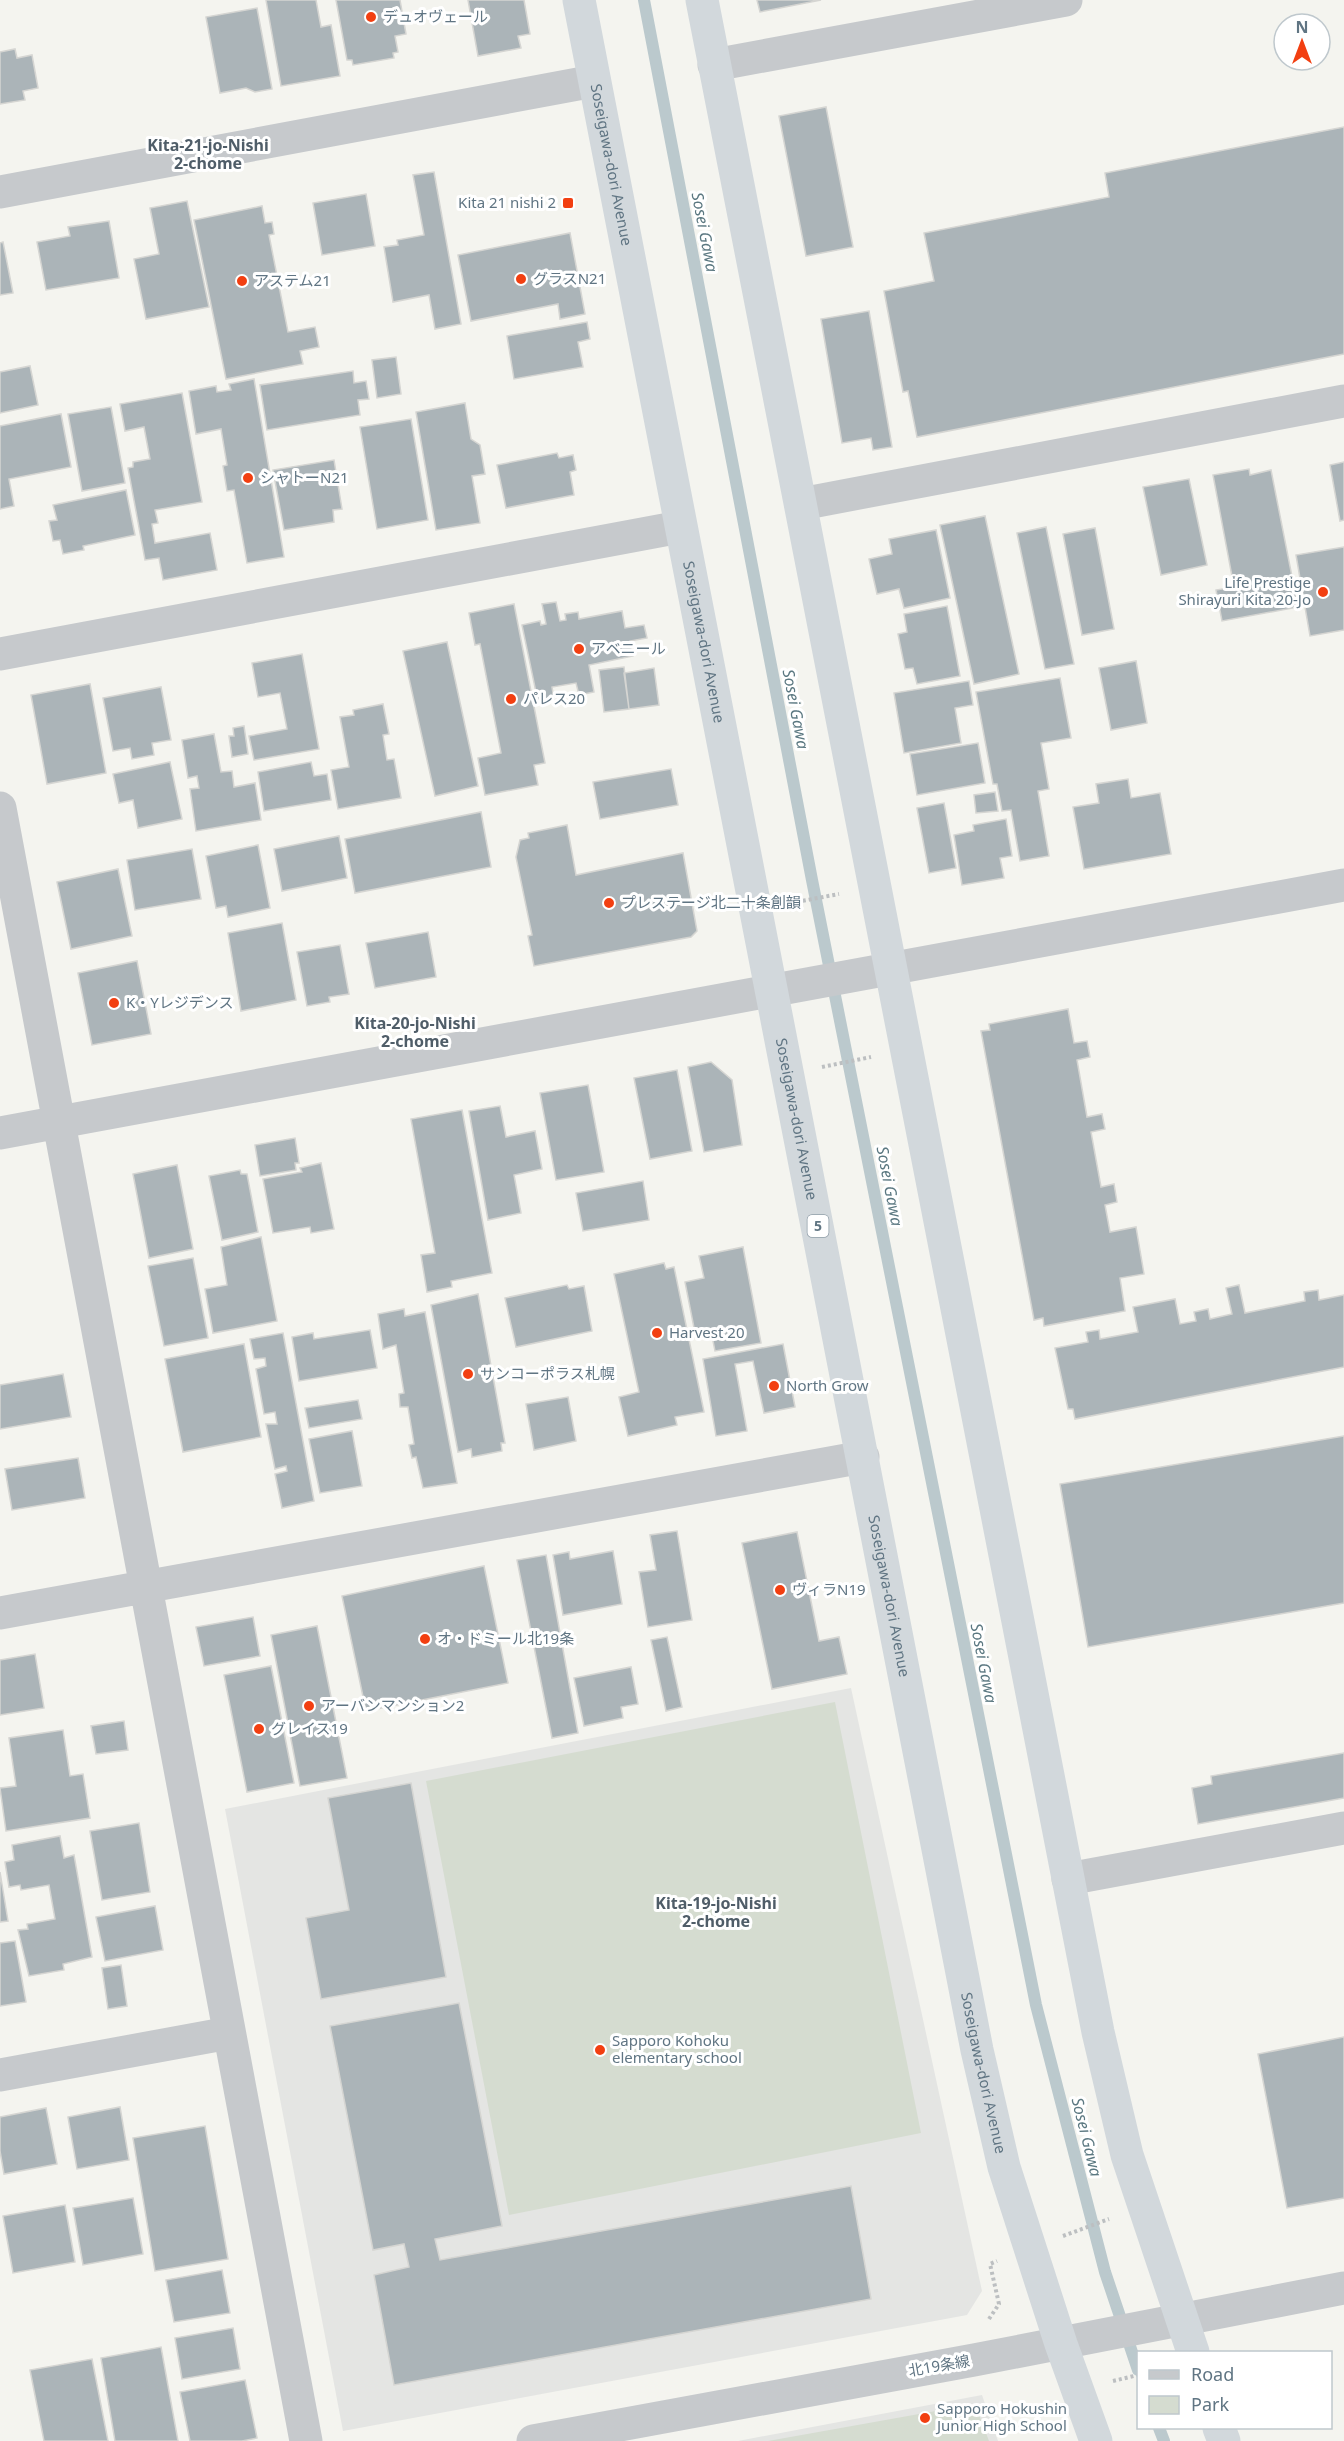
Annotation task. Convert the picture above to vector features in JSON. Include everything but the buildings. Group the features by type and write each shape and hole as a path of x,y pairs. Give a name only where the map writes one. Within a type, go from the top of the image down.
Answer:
{"highway":[{"name":"Soseigawa-dori Avenue","path":"579,0 980,2062 1004,2167 1076,2340 1096,2441"},
{"path":"702,0 801,504 878,970 1098,2032 1167,2322 1192,2351"}],"street":[{"path":"714,65 1066,0"},
{"path":"0,192 594,81"},
{"path":"801,504 1344,401"},
{"path":"0,654 680,527"},
{"path":"0,808 306,2441"},
{"path":"0,1133 1344,885"},
{"path":"0,1613 863,1457"},
{"path":"1068,1879 1344,1828"},
{"path":"0,2075 229,2033"},
{"name":"北19条線","path":"533,2441 1344,2288"}],"path":[{"path":"790,903 842,893"},
{"path":"822,1067 878,1056"},
{"path":"1057,2239 1113,2217"},
{"path":"983,2327 999,2304 990,2264 1001,2260"},
{"path":"1108,2382 1137,2375"}],"shaded area":[{"name":"Sapporo Kohoku elementary school","path":"851,1688 982,2291 967,2315 343,2431 225,1809"},
{"name":"Sapporo Hokushin Junior High School","path":"982,2395 998,2441 738,2441"}],"green space":[{"path":"835,1702 921,2133 509,2215 426,1781"},
{"name":"Sapporo Hokushin Junior High School","path":"975,2404 989,2441 768,2441"}],"waterway":[{"name":"Sosei Gawa","path":"644,0 812,880 1036,2005 1105,2272 1137,2367"},
{"name":"Sosei Gawa","path":"1159,2429 1164,2441"}],"place":[{"name":"デュオヴェール","path":"371,17"},
{"name":"Kita 21 nishi 2","path":"568,203"},
{"name":"グラスN21","path":"521,279"},
{"name":"アステム21","path":"242,281"},
{"name":"シャトーN21","path":"248,478"},
{"name":"Life Prestige Shirayuri Kita 20-Jo","path":"1323,592"},
{"name":"アベニール","path":"579,649"},
{"name":"パレス20","path":"511,699"},
{"name":"プレステージ北二十条創韻","path":"609,903"},
{"name":"K・Yレジデンス","path":"114,1003"},
{"name":"Harvest 20","path":"657,1333"},
{"name":"サンコーポラス札幌","path":"468,1374"},
{"name":"North Grow","path":"774,1386"},
{"name":"ヴィラN19","path":"780,1590"},
{"name":"オ・ドミール北19条","path":"425,1639"},
{"name":"アーバンマンション2","path":"309,1706"},
{"name":"グレイス19","path":"259,1729"},
{"name":"Sapporo Kohoku elementary school","path":"600,2050"},
{"name":"Sapporo Hokushin Junior High School","path":"925,2418"}],"district":[{"name":"Kita-21-jo-Nishi 2-chome","path":"208,154"},
{"name":"Kita-20-jo-Nishi 2-chome","path":"415,1032"},
{"name":"Kita-19-jo-Nishi 2-chome","path":"716,1912"}]}
